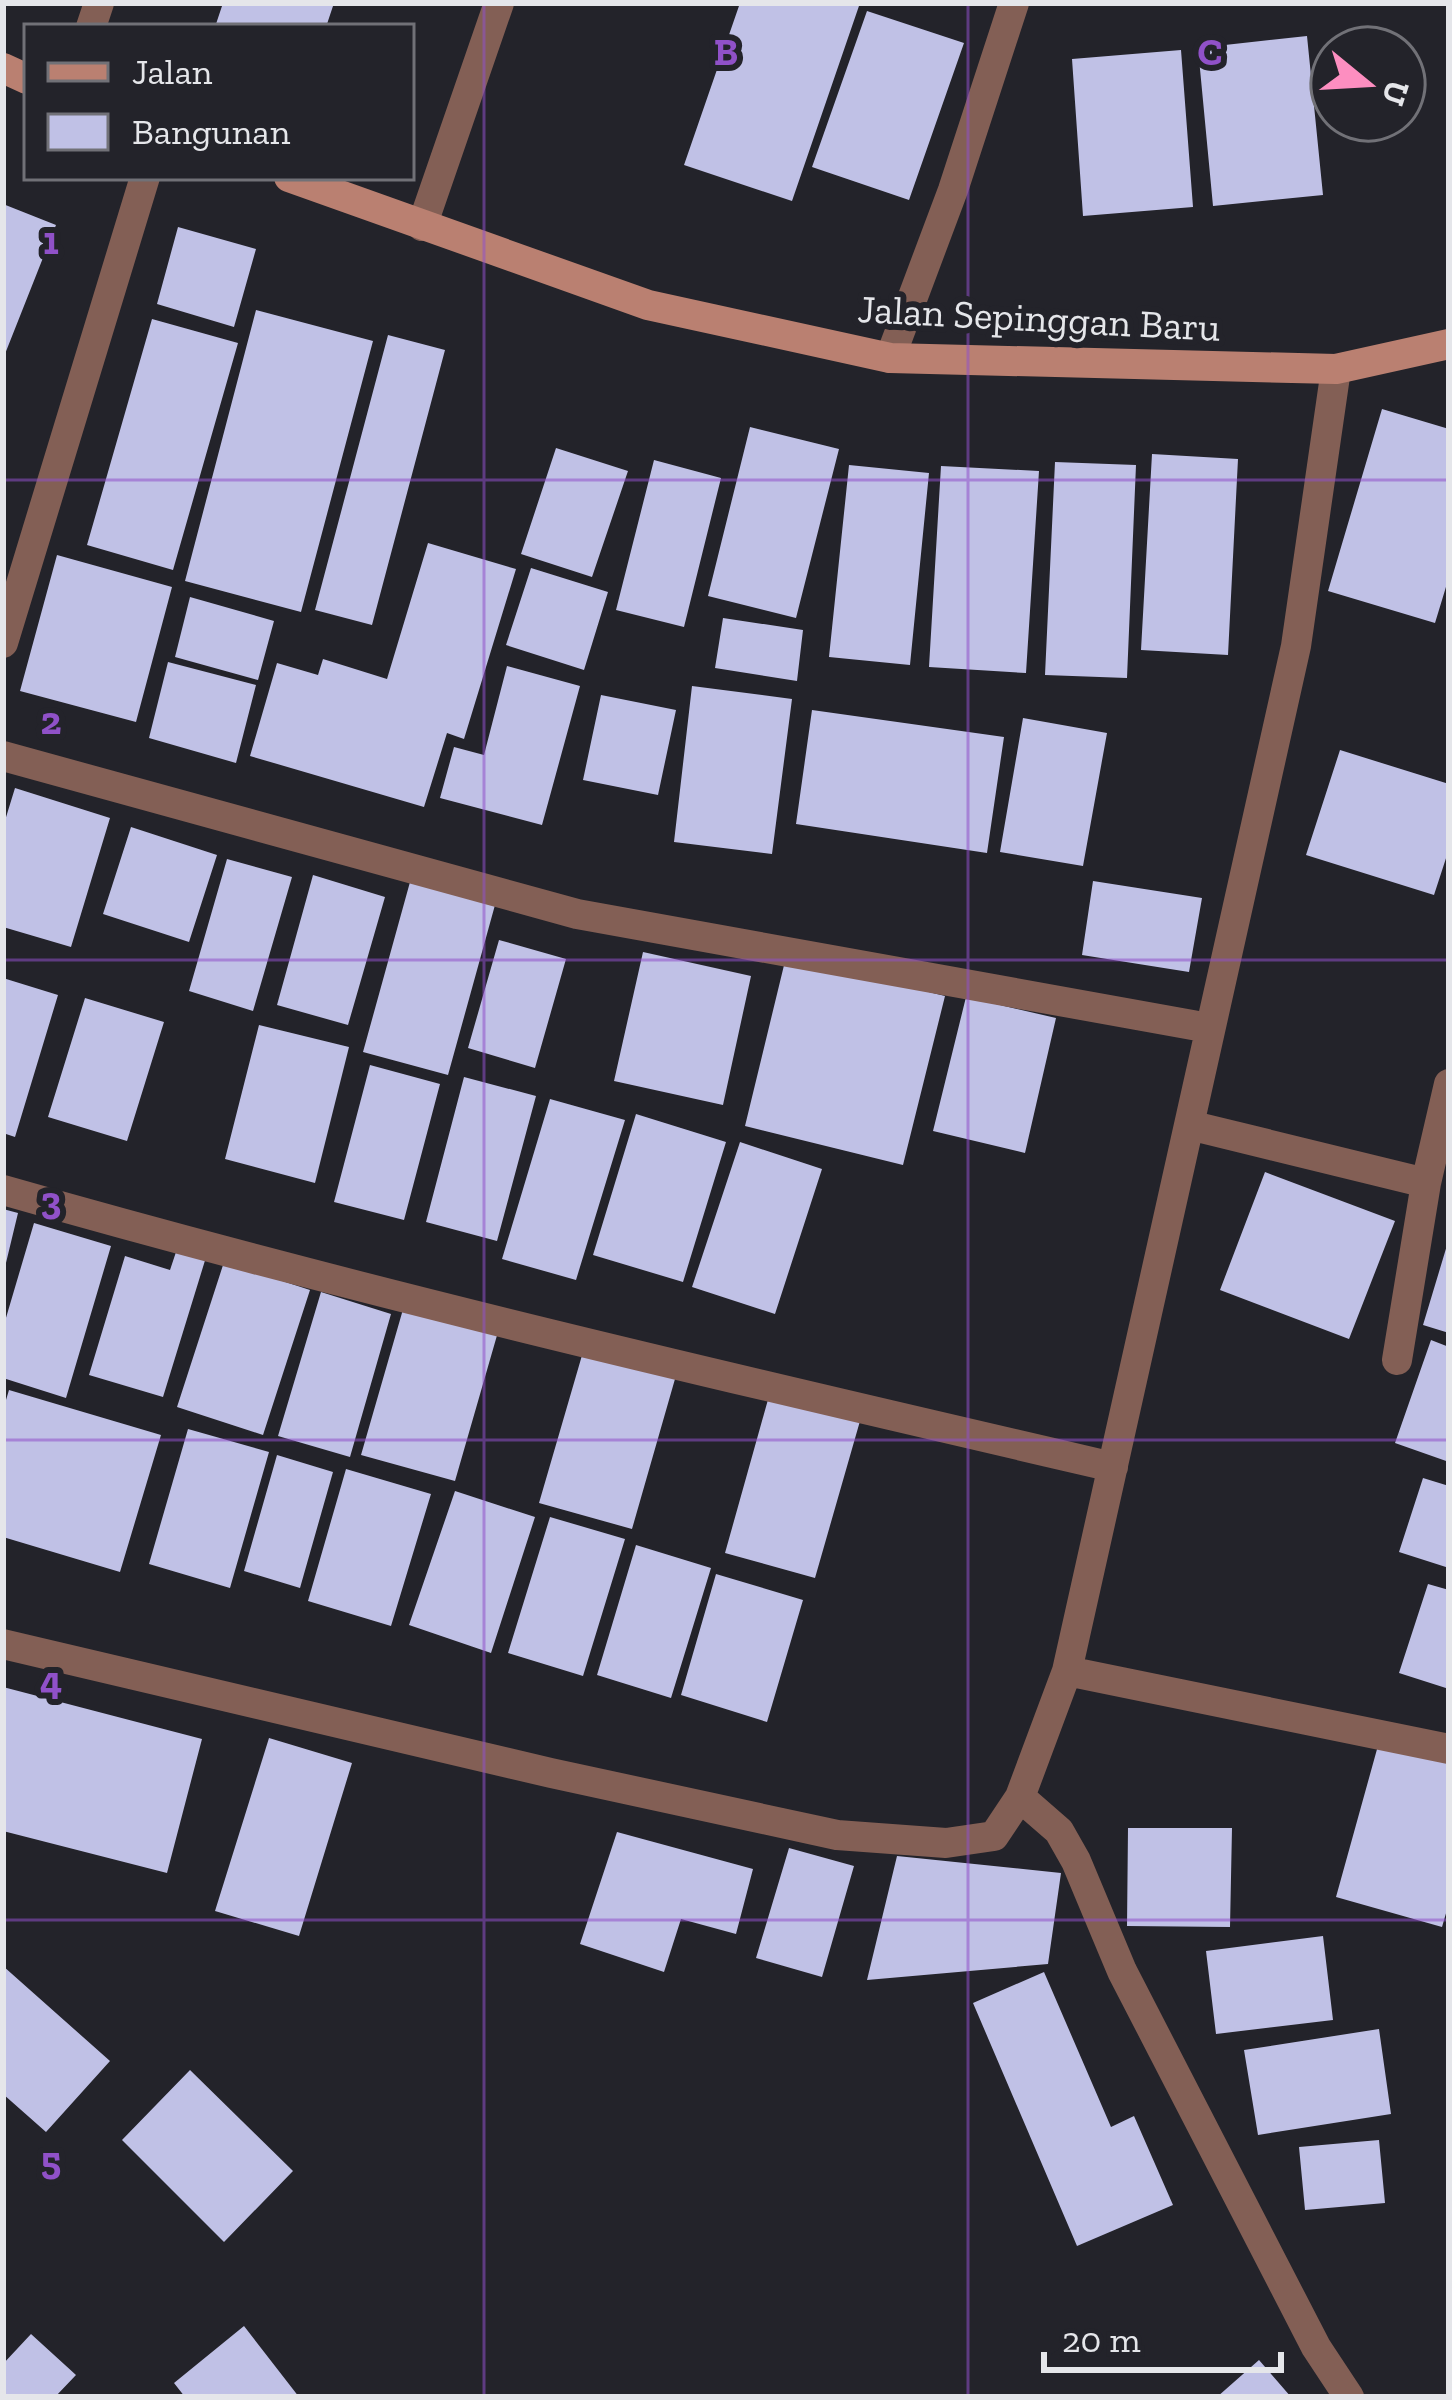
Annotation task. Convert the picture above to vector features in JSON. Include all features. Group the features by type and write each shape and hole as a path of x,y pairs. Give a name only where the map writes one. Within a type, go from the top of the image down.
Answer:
{"street":[{"path":"422,226 499,3"},
{"path":"890,358 953,190 1014,3"},
{"path":"3,643 144,180"},
{"name":"Jalan Sepinggan Baru","path":"297,180 649,305 890,358 1336,369 1449,344"},
{"path":"3,1643 551,1773 837,1835 946,1843 994,1836 1020,1797 1067,1671 1296,646 1336,369"},
{"path":"3,756 577,914 1209,1028"},
{"path":"1396,1360 1426,1183 1449,1084"},
{"path":"1189,1125 1426,1183"},
{"path":"3,1190 253,1260 1114,1468"},
{"path":"1067,1671 1449,1749"},
{"path":"1020,1797 1059,1831 1076,1861 1122,1971 1316,2347 1349,2397"}],"building":[{"path":"223,3 334,3 327,24 216,24"},
{"path":"740,3 860,3 792,201 684,165"},
{"path":"867,11 964,43 909,200 812,167"},
{"path":"1307,36 1308,144 1318,144 1323,195 1213,206 1198,48"},
{"path":"1181,50 1193,207 1083,216 1072,59"},
{"path":"3,204 56,225 3,359"},
{"path":"178,227 256,249 234,327 157,304"},
{"path":"256,310 373,341 301,612 185,581"},
{"path":"152,319 238,343 173,570 87,545"},
{"path":"388,335 445,350 372,625 315,610"},
{"path":"1382,409 1449,429 1449,577 1435,623 1328,591"},
{"path":"750,427 839,449 796,618 708,596"},
{"path":"556,448 628,471 592,577 521,554"},
{"path":"1152,454 1238,459 1228,655 1141,650"},
{"path":"654,460 721,478 684,627 616,610"},
{"path":"1055,462 1136,465 1127,678 1045,675"},
{"path":"849,465 929,473 910,665 829,657"},
{"path":"941,466 1039,471 1026,673 929,667"},
{"path":"428,543 516,569 464,739 447,733 424,807 250,756 277,663 318,675 323,659 387,679"},
{"path":"57,555 172,587 136,722 20,691"},
{"path":"531,568 608,592 584,670 506,645"},
{"path":"190,597 274,621 258,680 175,657"},
{"path":"723,618 803,630 797,681 715,668"},
{"path":"168,662 256,685 236,763 149,738"},
{"path":"507,666 580,686 542,825 440,798 454,747 484,755"},
{"path":"692,686 792,699 772,854 674,842"},
{"path":"601,695 676,710 658,795 583,780"},
{"path":"812,710 1004,737 987,853 796,824"},
{"path":"1023,718 1107,733 1083,866 1000,852"},
{"path":"1340,750 1449,784 1449,849 1434,895 1306,855"},
{"path":"15,788 110,818 71,947 3,927 3,827"},
{"path":"131,827 217,855 189,942 103,914"},
{"path":"227,859 292,877 253,1011 189,991"},
{"path":"313,875 385,897 348,1025 277,1005"},
{"path":"1093,881 1202,898 1189,972 1082,955"},
{"path":"410,882 495,905 448,1075 363,1052"},
{"path":"499,940 566,959 535,1068 468,1048"},
{"path":"643,952 751,976 723,1105 614,1081"},
{"path":"786,957 945,996 903,1165 745,1126"},
{"path":"3,978 58,995 15,1137 3,1133"},
{"path":"966,997 1056,1018 1025,1153 933,1131"},
{"path":"85,998 164,1022 127,1141 48,1117"},
{"path":"259,1025 349,1047 315,1183 225,1159"},
{"path":"370,1065 440,1084 404,1220 334,1202"},
{"path":"464,1077 536,1096 497,1241 426,1222"},
{"path":"550,1099 625,1120 576,1280 502,1259"},
{"path":"636,1114 726,1142 683,1282 593,1255"},
{"path":"740,1142 822,1169 775,1314 692,1287"},
{"path":"1265,1172 1395,1221 1349,1339 1220,1290"},
{"path":"3,1209 18,1213 5,1267 3,1266"},
{"path":"34,1223 111,1246 66,1398 3,1378 3,1328"},
{"path":"1449,1242 1449,1333 1423,1325"},
{"path":"178,1246 207,1254 163,1397 89,1375 125,1256 170,1270"},
{"path":"224,1262 310,1290 263,1435 177,1407"},
{"path":"321,1292 391,1314 350,1457 278,1436"},
{"path":"406,1299 500,1325 455,1481 361,1455"},
{"path":"1431,1340 1449,1347 1449,1462 1395,1443"},
{"path":"585,1345 677,1372 632,1529 539,1503"},
{"path":"9,1390 161,1435 120,1572 3,1537 3,1410"},
{"path":"769,1396 860,1421 815,1578 725,1553"},
{"path":"188,1429 269,1452 230,1588 149,1564"},
{"path":"277,1455 333,1472 300,1588 244,1571"},
{"path":"346,1469 431,1494 391,1626 308,1601"},
{"path":"1423,1478 1449,1486 1449,1568 1399,1552"},
{"path":"455,1491 535,1517 491,1653 409,1625"},
{"path":"550,1517 625,1539 583,1676 508,1653"},
{"path":"636,1545 711,1568 671,1698 597,1675"},
{"path":"716,1574 803,1600 767,1722 681,1695"},
{"path":"1428,1584 1449,1590 1449,1689 1399,1673"},
{"path":"3,1687 202,1739 167,1873 3,1831"},
{"path":"269,1738 352,1763 299,1936 215,1911"},
{"path":"1379,1742 1449,1762 1449,1903 1442,1927 1336,1897"},
{"path":"1128,1828 1232,1828 1230,1927 1127,1926"},
{"path":"617,1832 753,1869 736,1934 681,1919 664,1972 580,1944"},
{"path":"789,1848 854,1866 822,1977 756,1958"},
{"path":"897,1856 1061,1873 1048,1964 867,1980"},
{"path":"1323,1936 1333,2020 1216,2034 1206,1951"},
{"path":"3,1966 110,2061 46,2132 3,2094"},
{"path":"1044,1972 1111,2127 1134,2116 1173,2205 1077,2246 973,2003"},
{"path":"1379,2029 1391,2114 1258,2135 1244,2050"},
{"path":"190,2070 293,2171 224,2242 122,2140"},
{"path":"1379,2140 1385,2203 1305,2210 1299,2147"},
{"path":"244,2326 299,2397 185,2397 174,2383"},
{"path":"31,2334 76,2375 55,2397 3,2397 3,2364"},
{"path":"1259,2360 1291,2397 1217,2397"}]}
